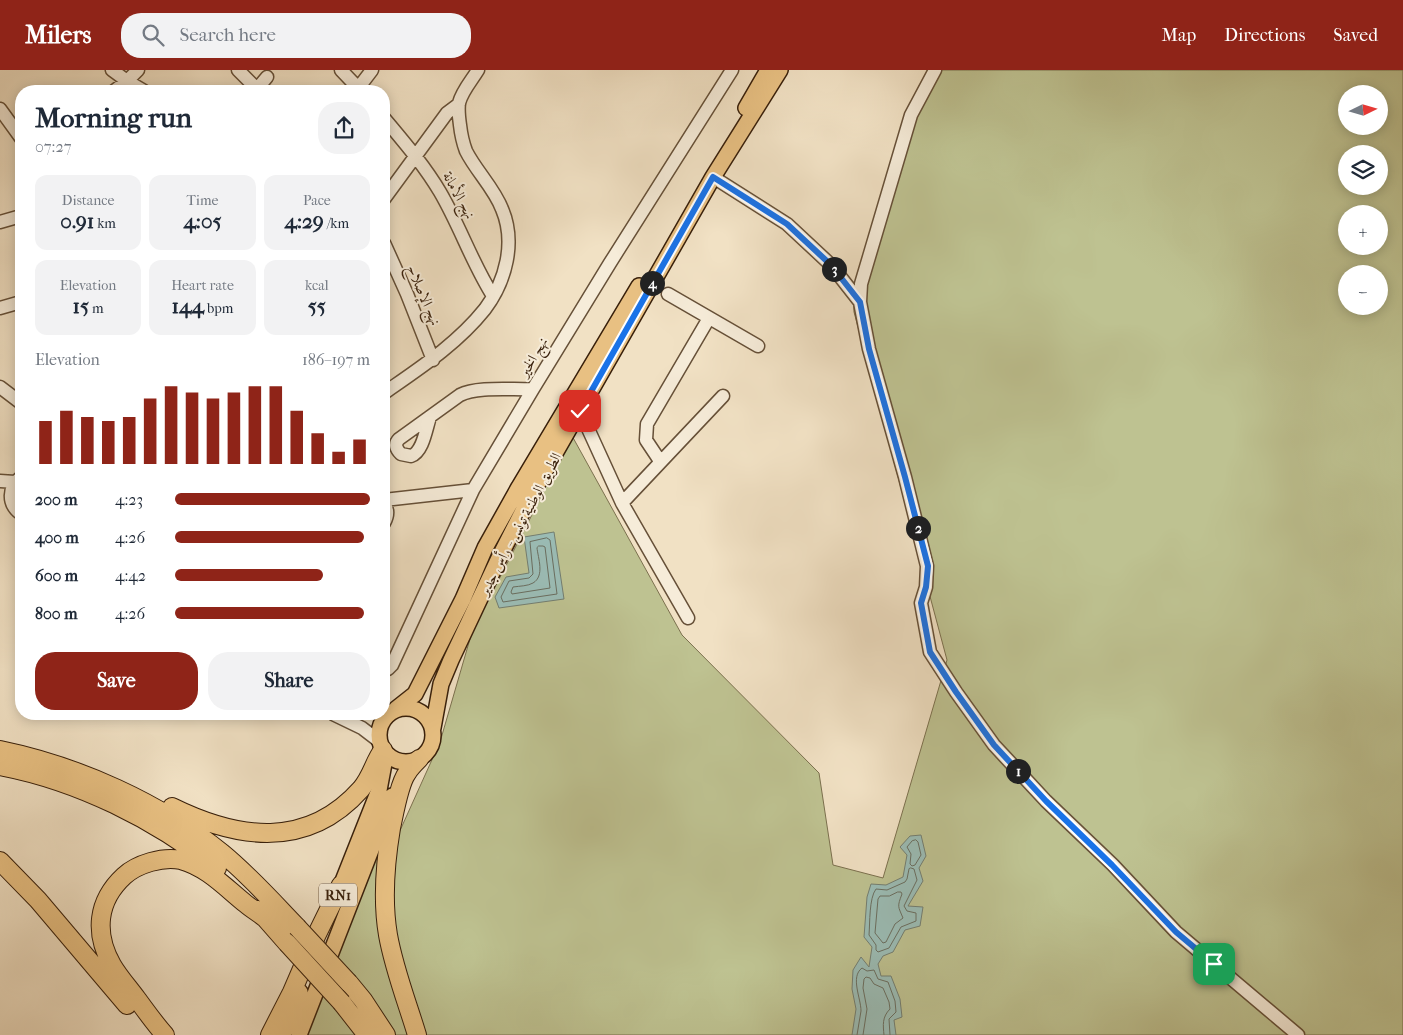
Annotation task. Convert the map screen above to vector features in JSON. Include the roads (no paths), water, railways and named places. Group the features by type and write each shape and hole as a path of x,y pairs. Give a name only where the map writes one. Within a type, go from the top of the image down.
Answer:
{"highway":[{"path":"0,750 40,759 136,793 224,828 257,834 278,833 298,829 324,819 342,807 367,781 383,748"},
{"path":"415,760 406,774 396,805 388,844 384,883 391,952 416,1035"},
{"path":"0,766 69,785 125,810 164,831 199,854 246,896 342,1003 368,1035"},
{"path":"100,781 162,812 210,844 254,882 349,983 363,1000 386,1035"},
{"path":"165,1035 112,965 105,948 100,921 102,910 111,890 127,873 136,867 156,861 178,860 190,863 206,871 265,918"},
{"path":"0,861 38,900 153,1035"},
{"path":"270,1035 289,999 317,934 342,885"},
{"path":"342,1003 358,1035"}],"main road":[{"name":"الطريق الوطنية تونس - رأس جدير","path":"390,711 415,694 464,599 485,548 519,487 768,70"},
{"name":"الطريق الوطنية تونس - رأس جدير","path":"432,728 441,684 455,651 530,497 713,177 780,70"},
{"path":"390,712 402,707 416,709 426,716 432,728"},
{"name":"RN1","path":"284,1035 379,790 383,748 379,735 383,720"},
{"name":"RN1","path":"299,1035 401,773 415,760 424,755 431,746 434,734 432,728"},
{"path":"383,748 397,761 415,760"}],"street":[{"path":"112,70 134,85"},
{"path":"122,85 138,70"},
{"path":"238,70 253,85"},
{"path":"341,70 354,85"},
{"path":"362,85 372,70"},
{"path":"390,389 433,360 469,327 486,307 503,277 506,266 508,238 506,221 494,194 467,152 461,130 459,104 465,90 478,70"},
{"name":"نهج الخير","path":"390,667 473,490 532,389 732,70"},
{"path":"935,70 911,115 862,284 860,302 869,349 928,566 926,587 921,603 930,652 994,745 1046,801 1112,865 1176,932 1298,1035"},
{"path":"260,85 267,77"},
{"path":"390,191 447,113 459,104"},
{"path":"0,109 15,130"},
{"name":"نهج الأمانة","path":"390,125 416,156 447,205 480,274 493,296"},
{"path":"713,177 787,224 831,265 860,302"},
{"path":"0,222 15,218"},
{"name":"نهج الإصلاح","path":"390,257 433,360"},
{"path":"668,294 758,346"},
{"path":"0,308 15,304"},
{"path":"660,461 646,440 647,424 709,318"},
{"path":"430,417 460,395 469,391 532,389"},
{"path":"2,392 15,400"},
{"path":"622,503 723,396"},
{"path":"580,411 622,503 688,618"},
{"path":"0,481 15,479"},
{"path":"15,485 11,492 12,503 15,507"},
{"path":"390,500 473,490"},
{"path":"0,503 15,510"},
{"path":"345,720 362,728 383,748"}],"water":[{"path":"554,532 564,599 499,608 495,597 506,577 529,573 524,537"},
{"path":"921,835 926,856 919,868 923,881 908,906 923,907 920,926 905,930 893,952 883,956 878,964 881,976 891,976 900,999 902,1017 894,1020 896,1035 852,1035 856,1009 852,989 853,970 861,957 869,967 872,947 864,937 867,897 871,884 886,885 903,877 907,855 900,847 910,836"}]}
